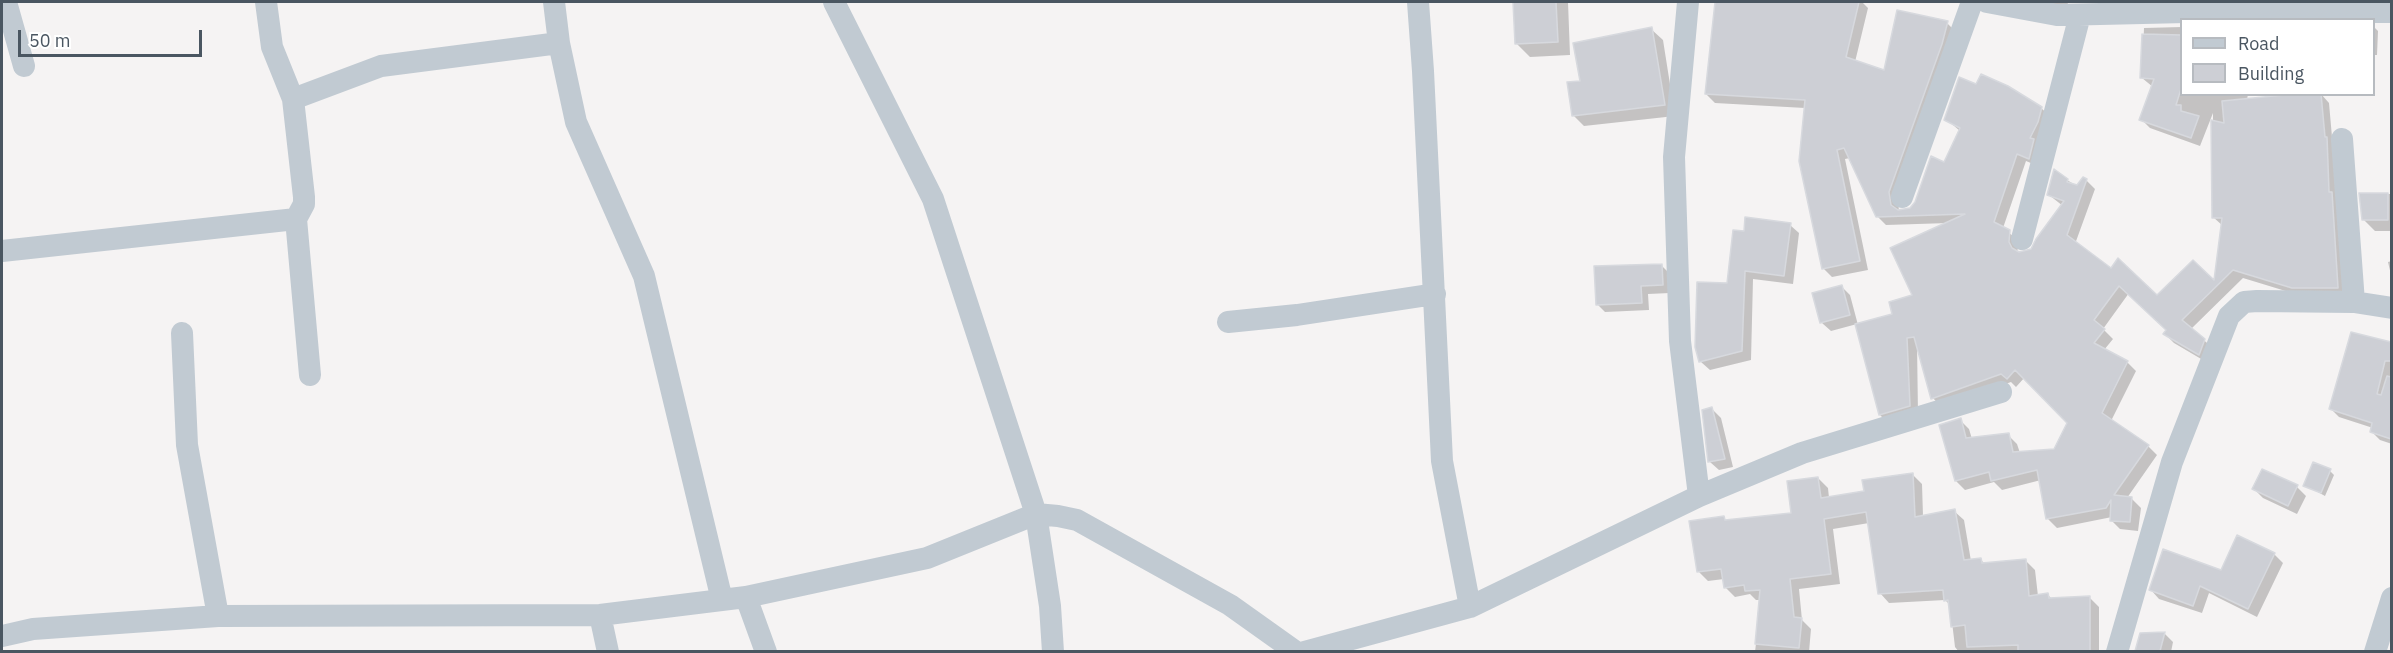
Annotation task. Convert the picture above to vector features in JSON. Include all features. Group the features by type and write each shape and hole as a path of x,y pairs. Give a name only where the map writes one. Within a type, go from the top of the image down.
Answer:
{"street":[{"path":"6,2 24,66"},
{"path":"266,2 272,46 293,99 304,197 304,204 296,219 310,375"},
{"path":"554,2 559,43 576,122 644,276 722,600"},
{"path":"1418,2 1442,461 1470,608"},
{"path":"1689,2 1674,157 1680,341 1699,496"},
{"path":"1902,197 1972,2"},
{"path":"1988,2 2057,15 2253,7 2391,12"},
{"path":"839,3 933,198 1035,514 1050,606 1053,651"},
{"path":"2022,239 2080,15"},
{"path":"293,99 381,66 559,43"},
{"path":"2342,140 2354,302"},
{"path":"2,251 296,219"},
{"path":"1228,322 1298,315 1434,294"},
{"path":"2117,651 2172,462 2229,316 2244,302 2354,302 2391,308"},
{"path":"182,333 187,445 219,616"},
{"path":"1304,651 1470,608 1699,496 1803,453 2001,393"},
{"path":"2,636 33,629 219,616 600,615 746,597 927,558 1035,514 1077,520 1230,605 1296,651"},
{"path":"746,597 766,651"},
{"path":"2375,651 2391,598"},
{"path":"600,615 608,651"}],"building":[{"path":"1513,2 1556,2 1558,42 1515,44"},
{"path":"1715,2 1859,2 1846,57 1884,70 1897,10 1948,21 1942,44 1889,192 1891,205 1898,210 1910,208 1915,202 1931,156 1944,162 1960,128 1944,120 1959,77 1976,84 1981,74 2008,86 2042,107 2030,138 2034,139 2029,159 2017,154 1994,222 2010,230 2009,242 2012,248 2019,252 2031,249 2064,201 2047,195 2054,169 2068,179 2067,182 2077,185 2083,177 2087,179 2067,235 2111,268 2118,258 2157,295 2193,260 2214,280 2222,218 2212,218 2211,120 2224,123 2222,101 2273,96 2321,96 2325,137 2327,137 2329,192 2332,192 2338,288 2292,288 2233,270 2182,320 2205,339 2199,355 2163,334 2166,330 2119,286 2094,320 2105,329 2094,343 2128,361 2102,413 2149,445 2114,495 2132,497 2130,522 2110,521 2111,500 2106,508 2046,519 2037,470 1991,481 1989,472 1955,481 1939,425 1961,418 1966,438 2009,433 2013,452 2054,449 2067,423 2015,370 2007,379 2001,374 1931,399 1914,337 1907,338 1910,406 1879,415 1855,324 1892,314 1889,302 1912,295 1890,248 1965,214 1876,217 1844,148 1837,150 1860,261 1822,269 1799,161 1805,100 1705,94"},
{"path":"1652,27 1665,105 1572,116 1567,82 1580,81 1573,43"},
{"path":"2142,34 2180,35 2180,92 2176,105 2181,105 2181,111 2199,116 2191,138 2139,120 2154,79 2140,78"},
{"path":"2359,193 2388,193 2388,220 2362,220"},
{"path":"1745,217 1791,223 1784,276 1745,271 1742,351 1699,362 1695,347 1697,282 1727,283 1733,230 1744,231"},
{"path":"1662,264 1663,285 1641,286 1642,303 1596,305 1594,266"},
{"path":"1842,285 1850,315 1820,323 1812,293"},
{"path":"2351,332 2391,342 2391,361 2385,361 2377,394 2381,395 2387,376 2391,377 2391,439 2370,432 2372,423 2329,409"},
{"path":"1712,407 1725,459 1708,462 1702,410"},
{"path":"2313,462 2331,469 2321,493 2303,486"},
{"path":"2262,469 2298,485 2288,506 2252,489"},
{"path":"1913,473 1915,517 1955,509 1964,560 1981,558 1982,563 2026,559 2029,596 2048,593 2049,598 2090,596 2090,651 2018,651 2018,645 1967,647 1965,625 1951,627 1948,600 1944,601 1943,590 1878,594 1866,512 1824,519 1831,574 1790,579 1794,617 1802,618 1799,648 1755,644 1760,590 1745,591 1744,585 1724,588 1721,569 1697,572 1689,521 1724,516 1725,520 1791,513 1787,481 1818,477 1821,498 1864,491 1862,480"},
{"path":"2237,535 2275,553 2248,609 2200,586 2193,606 2149,590 2163,549 2221,570"},
{"path":"2165,632 2160,651 2135,651 2140,633"}]}
